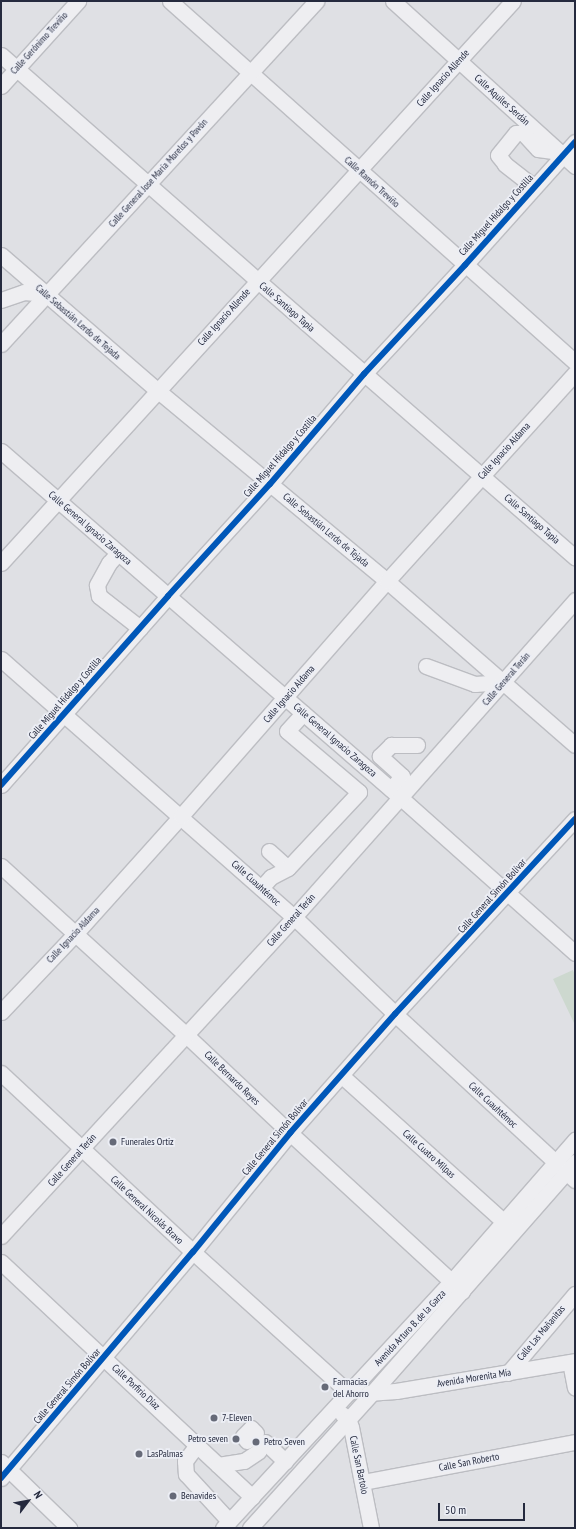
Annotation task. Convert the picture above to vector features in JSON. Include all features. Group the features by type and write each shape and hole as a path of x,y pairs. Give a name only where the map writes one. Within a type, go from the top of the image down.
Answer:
{"street":[{"name":"Calle Gerónimo Treviño","path":"1,86 78,1"},
{"name":"Calle Ramón Treviño","path":"170,1 575,362"},
{"name":"Calle General Jose María Morelos y Pavón","path":"1,344 316,1"},
{"name":"Calle Aquiles Serdán","path":"393,1 575,166"},
{"name":"Calle Ignacio Allende","path":"1,563 257,280 513,1"},
{"name":"Calle Santiago Tapia","path":"1,55 575,557"},
{"path":"534,188 505,164 498,155 516,133 523,133 538,149 553,151 563,155"},
{"name":"Calle Miguel Hidalgo y Costilla","path":"1,785 168,596 270,484 364,374 575,142"},
{"name":"Calle Sebastián Lerdo de Tejada","path":"1,255 157,390 387,580 575,745"},
{"path":"1,300 24,292 46,294"},
{"name":"Calle Ignacio Aldama","path":"1,1012 75,934 181,816 286,698 387,580 575,373"},
{"name":"Calle General Ignacio Zaragoza","path":"1,451 396,794 575,953"},
{"path":"118,552 109,563 97,585 99,596 140,628"},
{"name":"Calle General Terán","path":"1,1236 294,917 396,794 504,682 575,600"},
{"name":"Calle Cuauhtémoc","path":"1,659 294,917 395,1014 568,1169"},
{"path":"426,666 475,684 504,682"},
{"path":"261,888 271,877 288,868 359,792 287,731 303,713"},
{"path":"396,794 402,776 380,756 391,745 417,745"},
{"name":"Calle General Simón Bolívar","path":"4,1470 105,1357 290,1133 342,1076 395,1014 575,819"},
{"path":"269,851 288,868"},
{"name":"Calle Bernardo Reyes","path":"1,866 185,1034 457,1287"},
{"name":"Calle General Nicolás Bravo","path":"1,1073 193,1252 349,1393"},
{"name":"Calle Cuatro Milpas","path":"342,1076 515,1232"},
{"name":"Avenida Arturo B. de la Garza","path":"226,1525 335,1407 515,1232 568,1169 575,1140"},
{"name":"Avenida Arturo B. de la Garza","path":"250,1528 372,1393 457,1287 504,1222 568,1169"},
{"name":"Calle Porfirio Díaz","path":"1,1262 105,1357 252,1497"},
{"name":"Calle Las Mañanitas","path":"508,1372 575,1294"},
{"path":"572,1362 575,1388"},
{"name":"Avenida Morenita Mía","path":"349,1393 372,1393 572,1362"},
{"name":"Calle San Bartolo","path":"335,1407 348,1420 351,1427 371,1528"},
{"name":"Calle San Roberto","path":"363,1482 575,1442"},
{"path":"218,1464 244,1460 257,1443 281,1466"},
{"path":"197,1444 185,1461 186,1474 226,1525"},
{"path":"4,1470 69,1528"}],"shaded area":[{"path":"573,970 575,975 575,1025 553,979"}],"cycle path":[{"path":"1,785 168,596 270,484 364,374 465,265 575,142"},
{"path":"1,1478 193,1252 290,1133 395,1014 575,819"}],"place":[{"name":"Funerales Ortiz","path":"113,1142"},
{"name":"Farmacias del Ahorro","path":"325,1387"},
{"name":"7-Eleven","path":"214,1418"},
{"name":"Petro seven","path":"236,1439"},
{"name":"Petro Seven","path":"256,1442"},
{"name":"LasPalmas","path":"139,1454"},
{"name":"Benavides","path":"173,1496"}]}
